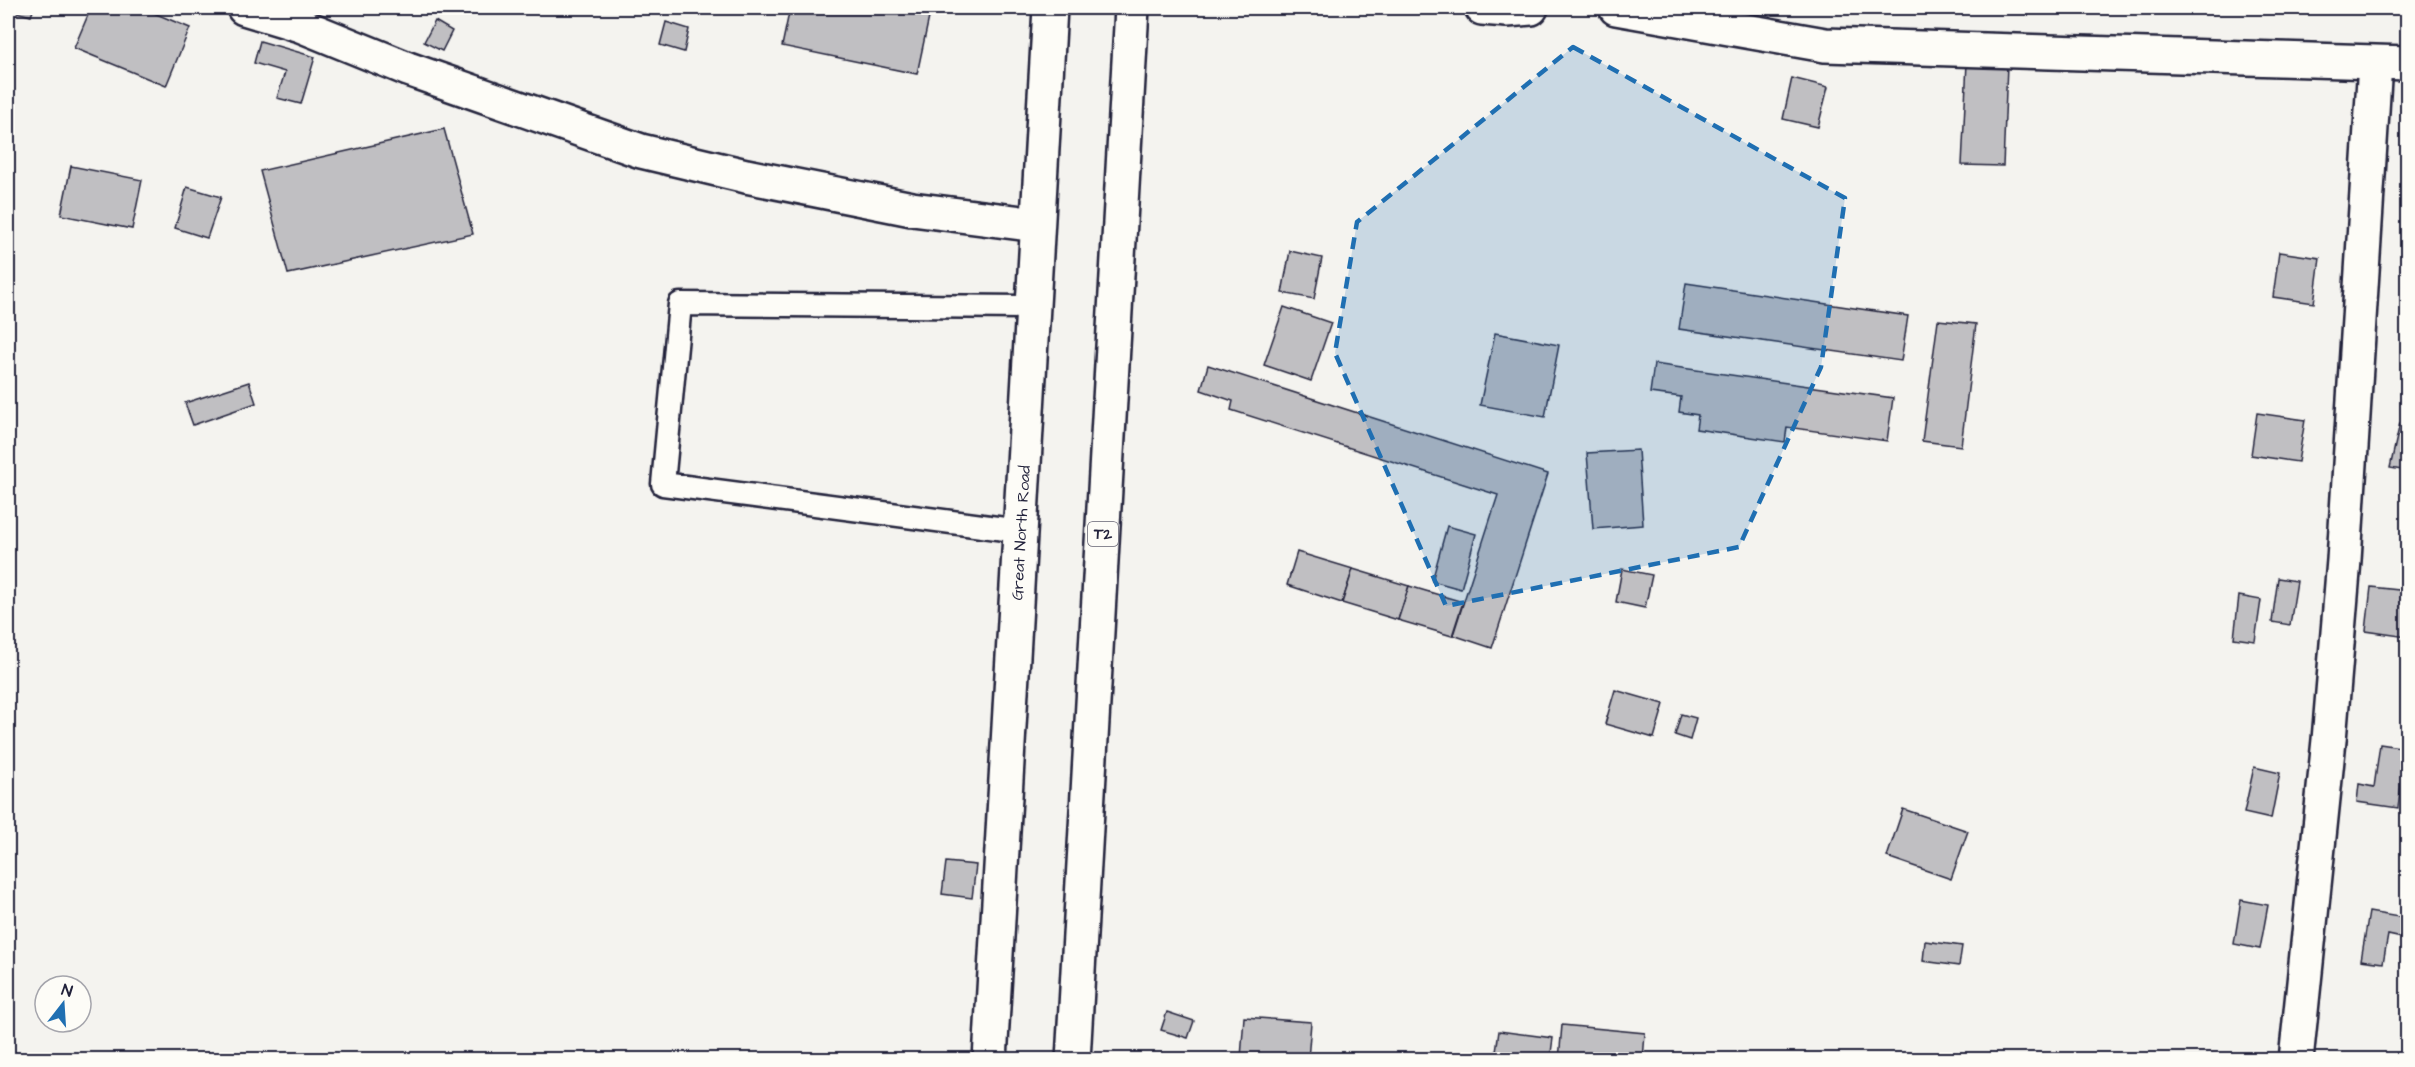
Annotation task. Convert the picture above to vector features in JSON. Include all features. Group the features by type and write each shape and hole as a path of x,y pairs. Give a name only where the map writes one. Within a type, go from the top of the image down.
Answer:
{"main road":[{"path":"244,8 300,25 408,69 641,151 746,176 912,209 1037,225"},
{"name":"Great North Road","path":"990,1059 1050,8"},
{"name":"T2","path":"1073,1059 1132,8"},
{"path":"1482,8 1507,10 1531,8"},
{"path":"1616,8 1825,45 2408,63"},
{"path":"2296,1059 2329,740 2344,560 2375,63"}],"lane":[{"path":"1020,531 663,484 680,304 1032,307"}],"highlighted area":[{"path":"1573,47 1845,198 1821,367 1739,547 1446,606 1335,353 1357,222"}],"building":[{"path":"8,8 34,8 31,16 8,10"},
{"path":"91,8 142,8 190,28 166,86 74,48"},
{"path":"790,8 931,8 917,74 782,46"},
{"path":"435,21 452,31 442,51 424,42"},
{"path":"666,22 689,29 684,52 660,45"},
{"path":"260,41 315,57 301,104 277,98 285,72 254,63"},
{"path":"1967,63 2007,65 2003,166 1962,165"},
{"path":"1792,78 1828,87 1818,127 1783,119"},
{"path":"444,129 473,234 288,274 260,171"},
{"path":"71,166 142,180 132,229 61,215"},
{"path":"187,187 221,197 207,238 175,228"},
{"path":"1290,251 1322,258 1314,299 1282,293"},
{"path":"2279,252 2320,258 2314,303 2273,297"},
{"path":"1686,283 1908,316 1901,361 1679,329"},
{"path":"1284,307 1331,323 1311,381 1264,365"},
{"path":"1938,320 1976,324 1961,446 1922,441"},
{"path":"1495,333 1559,345 1545,417 1480,405"},
{"path":"1654,364 1893,398 1887,441 1787,427 1785,442 1696,429 1698,415 1679,412 1681,397 1650,393"},
{"path":"1208,365 1548,474 1492,648 1453,635 1498,495 1231,410 1233,401 1201,390"},
{"path":"249,382 256,403 193,425 185,403"},
{"path":"2257,413 2305,420 2298,462 2251,455"},
{"path":"2400,423 2408,425 2408,471 2390,468"},
{"path":"1638,450 1643,525 1593,529 1587,453"},
{"path":"1447,526 1476,534 1461,589 1432,581"},
{"path":"1297,552 1353,569 1342,603 1287,585"},
{"path":"1353,569 1409,586 1398,620 1342,603"},
{"path":"1622,569 1652,575 1645,608 1616,602"},
{"path":"2278,578 2297,581 2290,625 2272,622"},
{"path":"1409,586 1463,602 1452,636 1398,620"},
{"path":"2371,587 2408,591 2407,637 2366,631"},
{"path":"2239,596 2261,600 2255,641 2234,638"},
{"path":"1615,690 1664,704 1654,738 1605,724"},
{"path":"1681,714 1696,718 1690,740 1675,735"},
{"path":"2380,744 2406,748 2398,808 2357,802 2359,784 2374,787"},
{"path":"2254,767 2280,773 2271,819 2244,813"},
{"path":"1903,809 1968,831 1951,879 1887,857"},
{"path":"946,862 976,865 972,898 942,894"},
{"path":"2241,900 2268,905 2260,949 2234,944"},
{"path":"2369,912 2405,918 2402,938 2388,935 2383,963 2361,960"},
{"path":"1925,941 1962,946 1959,966 1923,961"},
{"path":"1167,1012 1194,1021 1188,1038 1161,1030"},
{"path":"1244,1017 1311,1022 1308,1060 1241,1058"},
{"path":"1562,1025 1645,1033 1643,1060 1559,1060"},
{"path":"1499,1031 1553,1038 1550,1060 1495,1059"}]}
